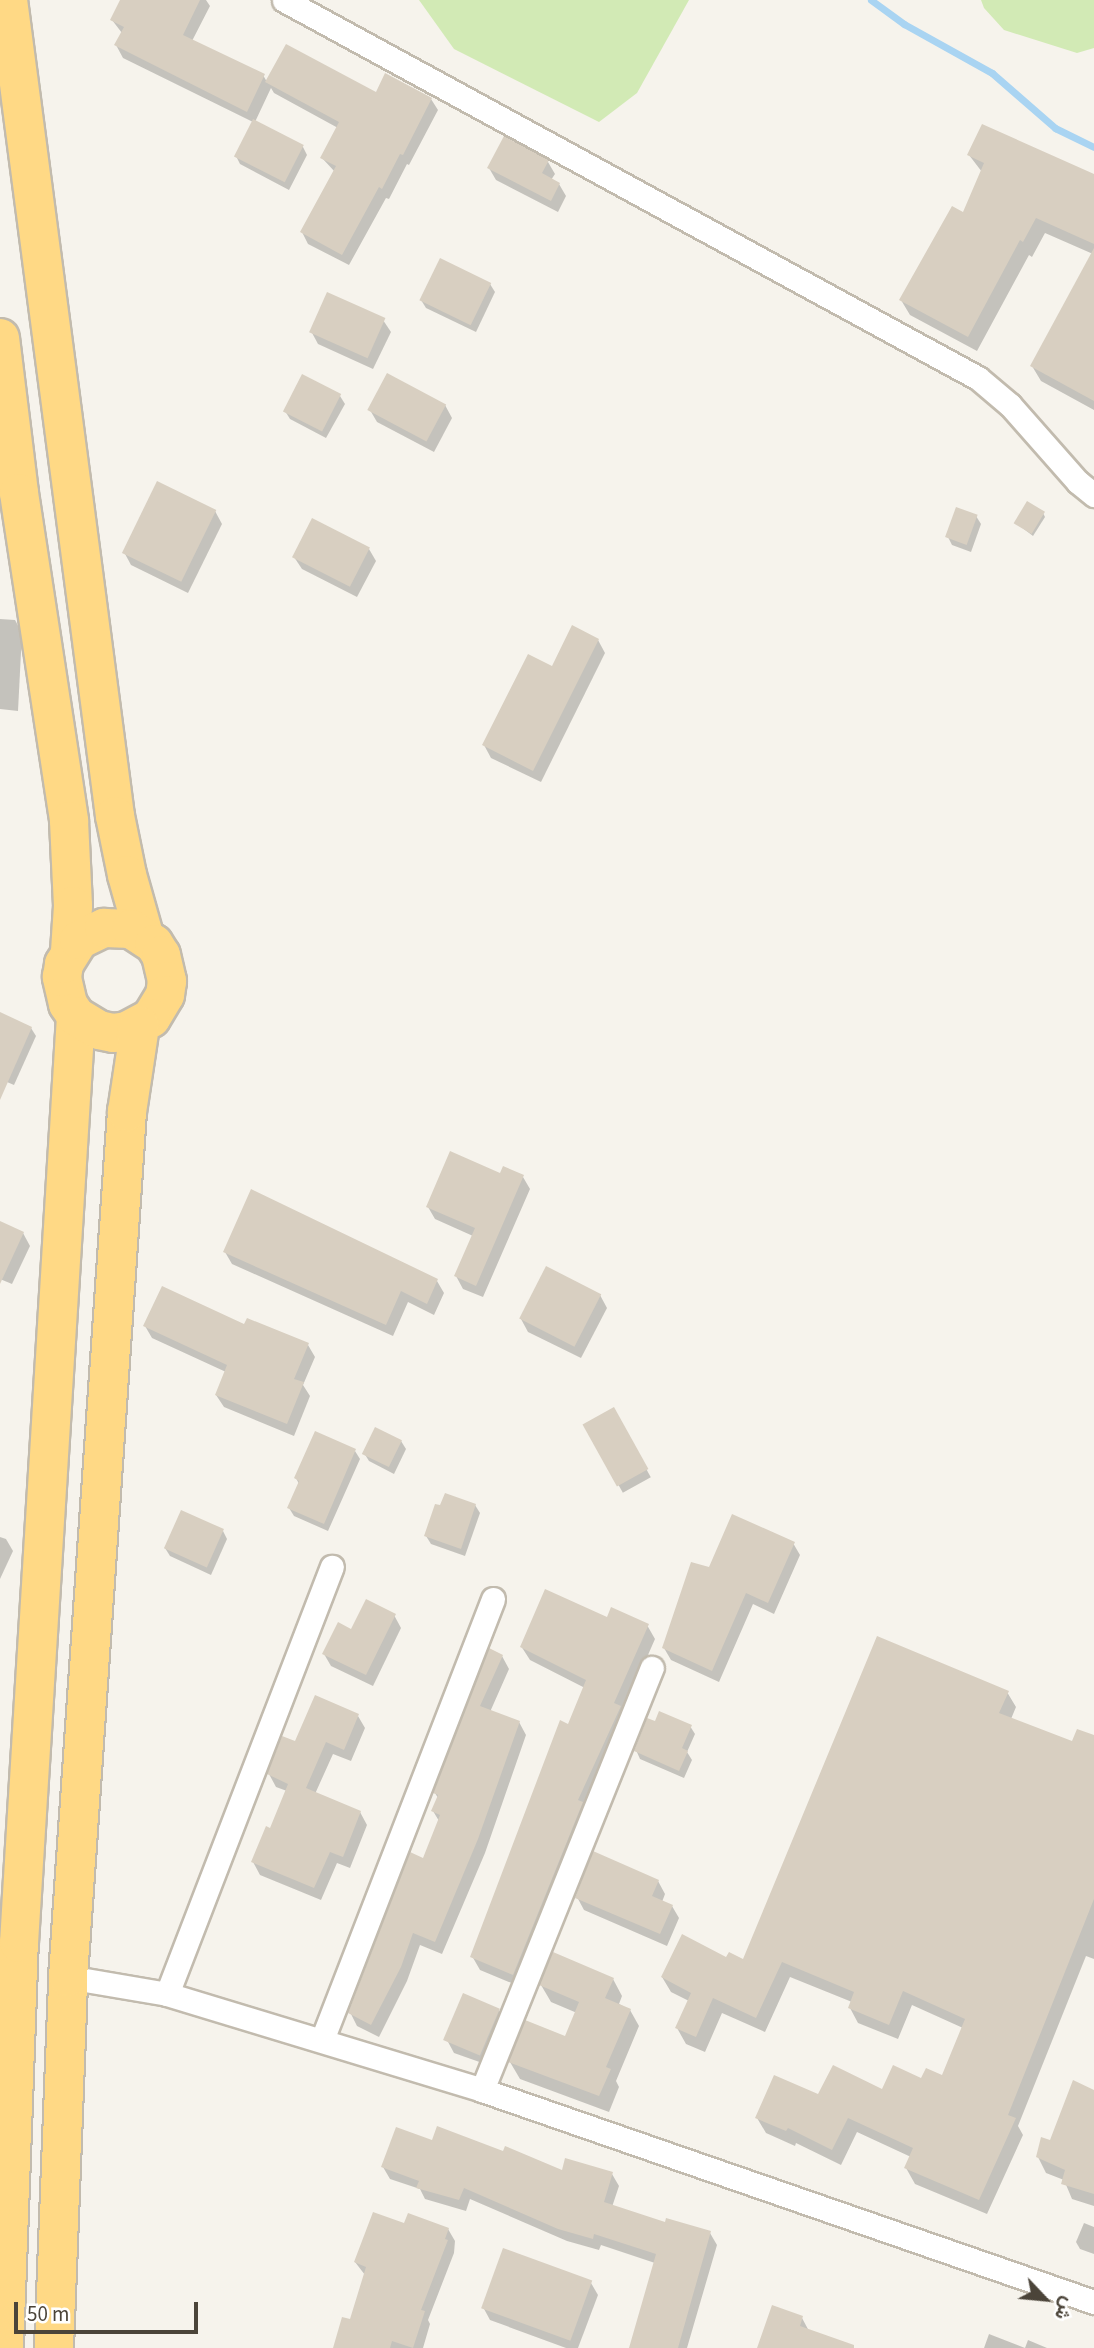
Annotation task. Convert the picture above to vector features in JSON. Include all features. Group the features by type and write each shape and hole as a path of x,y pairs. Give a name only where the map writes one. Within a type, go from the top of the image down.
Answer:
{"highway":[{"path":"8,0 115,816 144,935"},
{"path":"0,338 19,493 69,821 73,906 70,951 62,977 68,1004 76,1016 99,1030 120,1032 140,1026 160,1007 167,981 162,955 144,935 131,929 104,928 79,940 70,951"},
{"path":"4,2348 9,1940 76,1016"},
{"path":"54,2348 68,1977 127,1112 140,1026"}],"street":[{"path":"284,0 978,379 1010,405 1078,482 1094,495"},
{"path":"166,1994 332,1567"},
{"path":"322,2040 493,1599"},
{"path":"482,2090 652,1668"},
{"path":"68,1977 166,1994 482,2090 1094,2302"}],"green space":[{"path":"419,0 689,0 637,93 599,122 454,49"},
{"path":"981,0 1094,0 1094,48 1077,53 1004,30 984,8"}],"building":[{"path":"120,0 200,0 183,35 265,74 247,112 114,45 124,27 110,20"},
{"path":"286,44 376,92 385,73 432,98 403,155 400,154 382,189 379,187 342,255 300,232 336,166 320,158 339,122 265,82"},
{"path":"253,119 304,145 285,182 234,156"},
{"path":"982,124 1094,174 1094,244 1036,218 1023,242 1020,240 968,337 899,300 952,206 963,212 984,163 967,155"},
{"path":"504,136 549,160 542,173 560,183 551,201 487,168"},
{"path":"1094,248 1094,401 1030,366"},
{"path":"440,258 491,283 471,325 419,300"},
{"path":"327,292 385,318 368,358 309,332"},
{"path":"387,373 446,404 426,442 367,410"},
{"path":"302,374 341,394 322,431 283,411"},
{"path":"157,481 216,510 181,582 122,553"},
{"path":"1027,501 1045,512 1032,534 1014,523"},
{"path":"956,507 978,515 967,545 945,537"},
{"path":"312,518 370,548 350,587 292,557"},
{"path":"572,625 599,639 533,771 482,745 528,654 552,666"},
{"path":"0,1012 32,1027 0,1100"},
{"path":"450,1151 500,1173 503,1166 524,1175 476,1286 454,1276 475,1228 426,1207"},
{"path":"251,1189 438,1279 427,1304 401,1291 386,1325 223,1252"},
{"path":"0,1221 24,1232 0,1284"},
{"path":"546,1266 601,1294 574,1347 519,1319"},
{"path":"162,1286 244,1324 247,1318 309,1343 294,1379 304,1382 287,1424 215,1395 227,1365 143,1326"},
{"path":"614,1407 648,1469 617,1487 583,1424"},
{"path":"375,1427 402,1440 389,1467 362,1454"},
{"path":"315,1431 356,1449 324,1524 287,1508 299,1481 294,1478"},
{"path":"445,1493 476,1504 461,1549 424,1536 435,1504 440,1505"},
{"path":"181,1510 224,1529 207,1567 164,1548"},
{"path":"732,1514 795,1542 768,1603 746,1593 712,1671 662,1648 691,1562 709,1567"},
{"path":"545,1589 607,1617 611,1607 649,1624 614,1703 621,1706 578,1800 583,1802 513,1975 470,1957 560,1720 568,1724 586,1680 520,1647"},
{"path":"366,1599 396,1614 366,1675 322,1654 338,1622 351,1629"},
{"path":"877,1636 1009,1691 999,1713 1072,1741 1077,1729 1094,1735 1094,1899 1008,2115 1016,2118 979,2200 904,2168 913,2148 848,2118 832,2150 788,2128 786,2131 755,2118 774,2075 818,2094 833,2065 882,2089 893,2065 921,2078 926,2068 942,2075 965,2019 903,1991 889,2025 848,2008 854,1992 782,1962 756,2018 713,1998 696,2037 675,2028 691,1993 661,1977 682,1934 726,1957 729,1952 743,1959"},
{"path":"489,1648 503,1655 480,1706 520,1721 478,1839 435,1942 413,1933 401,1967 371,2025 348,2013 410,1852 423,1858 440,1815 431,1811 438,1795 433,1793"},
{"path":"315,1695 359,1714 344,1750 326,1742 306,1788 361,1811 343,1857 330,1852 314,1888 251,1862 266,1826 270,1828 288,1784 267,1774 282,1736 295,1741"},
{"path":"659,1711 692,1725 682,1748 688,1751 679,1771 634,1751 647,1718 655,1721"},
{"path":"593,1851 659,1880 652,1896 673,1905 660,1934 575,1898"},
{"path":"553,1952 614,1978 605,1998 631,2009 606,2067 611,2069 599,2096 508,2062 525,2020 565,2036 579,2002 539,1985"},
{"path":"463,1993 500,2009 480,2056 443,2040"},
{"path":"1073,2080 1094,2090 1094,2194 1061,2184 1065,2170 1036,2157 1041,2137 1050,2140"},
{"path":"437,2126 503,2151 505,2146 562,2170 565,2158 613,2172 604,2202 665,2222 666,2218 711,2231 678,2348 629,2348 656,2254 594,2234 593,2239 558,2229 464,2188 459,2200 416,2188 419,2181 381,2167 396,2127 432,2140"},
{"path":"373,2212 404,2223 408,2213 449,2228 445,2239 448,2240 421,2310 425,2311 413,2348 392,2341 390,2348 333,2348 342,2317 350,2319 366,2267 354,2262"},
{"path":"503,2248 592,2280 570,2341 481,2308"},
{"path":"772,2305 803,2316 800,2326 854,2345 854,2348 757,2348"}],"waterway":[{"path":"871,0 904,24 992,73 1055,128 1094,147"}]}
